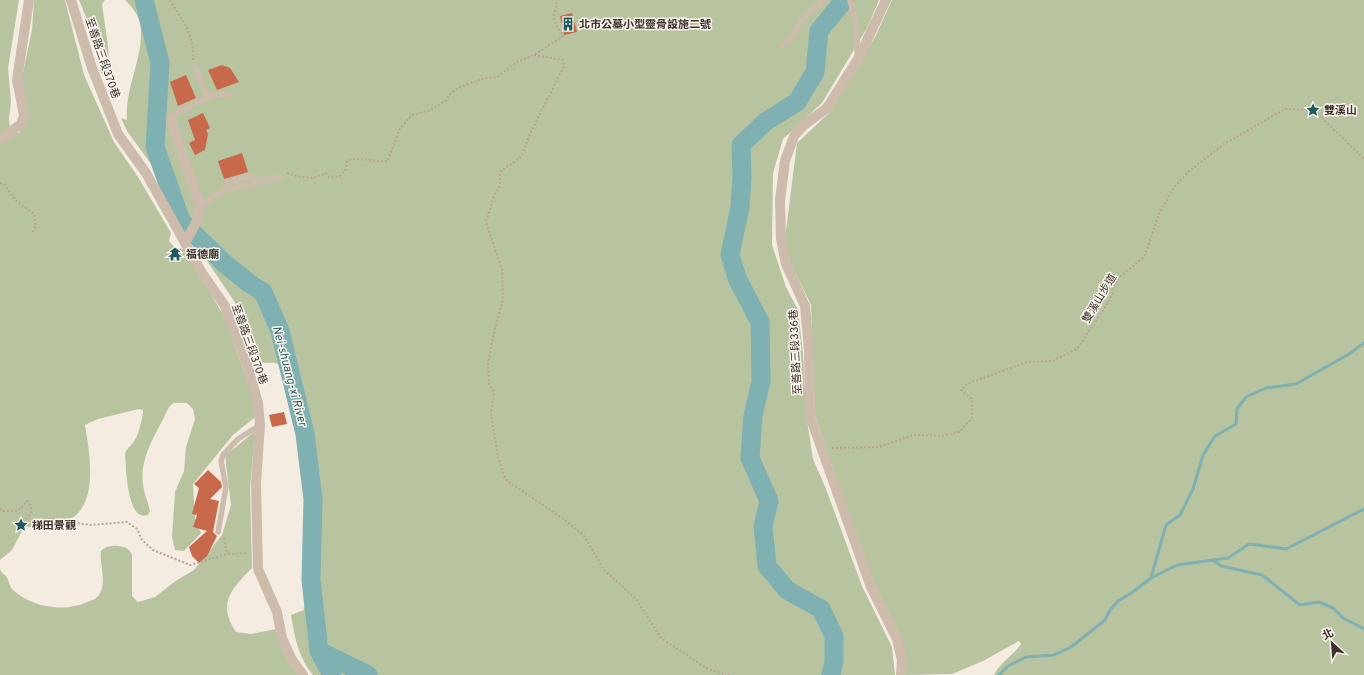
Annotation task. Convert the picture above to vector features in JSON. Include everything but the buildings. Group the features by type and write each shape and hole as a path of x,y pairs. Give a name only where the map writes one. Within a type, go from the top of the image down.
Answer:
{"street":[{"path":"0,140 21,124 24,115 17,80 30,0"},
{"name":"至善路三段370巷","path":"71,0 92,68 118,134 146,173 185,244 225,306 258,403 260,425 256,483 258,569 278,612 282,638 292,660 303,675"},
{"name":"至善路三段336巷","path":"886,0 858,59 828,108 803,126 794,136 784,161 780,200 781,239 786,264 806,306 809,350 810,416 847,516 871,587 897,639 902,660 901,675"},
{"path":"171,120 200,206 197,221 185,244"}],"lane":[{"path":"782,46 793,36 802,19 824,0"},
{"path":"851,1 857,28 858,59"},
{"path":"195,67 208,98"},
{"path":"171,120 176,112 216,94 231,96"},
{"path":"226,183 249,176 257,182"},
{"path":"200,206 223,191 243,185 251,186 257,182 281,177"},
{"path":"218,532 226,488 221,460 223,455 238,439 260,425"}],"path":[{"path":"170,0 187,25 194,49 193,63 195,67"},
{"path":"281,177 286,173 300,177 313,178 326,173 329,177 340,176 346,169 347,161 355,158 377,162 388,161 400,128 412,114 430,110 445,101 451,93 460,87 484,78 496,77 517,62 534,55 563,36 557,28 554,15 558,9 556,0"},
{"path":"534,55 563,60 564,66 530,134 521,157 500,172 500,185 494,196 486,222 502,269 504,299 493,337 488,366 489,383 494,392 492,414 498,457 506,480 541,503 584,536 605,571 636,599 661,638 706,668 727,675 732,675"},
{"name":"雙溪山步道","path":"821,449 879,447 914,435 942,436 959,432 972,418 972,399 961,390 967,384 1027,362 1052,361 1077,349 1110,300 1117,279 1144,258 1159,214 1174,189 1188,172 1224,144 1285,109 1314,110 1364,159"},
{"path":"0,184 5,185 15,200 34,214 36,225 32,233"},
{"path":"0,508 4,511 18,510 27,501 31,505 32,511 29,517 21,523 24,524 56,518 65,524 77,523 91,526 127,522 137,529 142,540 153,550 190,565 227,554 257,552"},
{"path":"218,532 223,537 227,554"}],"green space":[{"path":"0,0 19,0 8,68 11,102 9,118 10,131 19,133 26,123 28,110 23,91 22,77 32,30 34,0 65,0 84,75 114,142 138,177 171,233 169,241 175,248 184,249 224,316 251,390 256,415 233,435 193,484 195,520 201,533 184,551 175,550 172,537 175,492 184,471 186,447 195,419 193,409 187,403 173,403 169,407 150,444 144,464 143,484 150,511 148,515 141,515 136,511 132,503 127,481 125,454 138,433 143,410 139,409 98,419 85,425 90,461 90,474 86,500 80,510 72,518 61,523 49,526 24,527 12,550 0,560"},
{"path":"79,0 105,0 102,4 109,51 108,69 106,74 101,73 94,37"},
{"path":"125,0 879,0 867,28 822,103 783,139 773,173 772,245 786,287 798,310 803,353 806,414 813,459 826,489 862,586 892,647 895,675 313,675 304,661 298,647 291,615 304,610 311,557 294,381 288,370 280,364 258,363 236,304 179,219 159,175 127,131 121,118 127,120 129,95 138,59 141,35 138,16"},
{"path":"892,0 1364,0 1364,675 994,675 1000,666 1021,644 1019,641 983,661 952,674 906,675 904,648 874,586 815,415 811,305 791,264 785,239 797,143 830,112 876,35"},
{"path":"255,431 250,488 252,568 238,583 229,597 227,605 228,613 230,622 236,632 251,634 276,629 298,675 0,675 0,569 6,576 13,590 20,596 38,604 48,606 76,606 94,600 100,593 103,583 101,551 104,548 118,546 126,548 132,554 132,596 138,602 155,597 177,580 194,570 222,535 231,505 225,456"}],"waterway":[{"name":"Nei-shuang-xi River","path":"144,0 160,63 155,147 181,221 224,263 250,284 263,292 280,331 305,434 313,499 311,580 319,651 332,675"},
{"path":"831,675 834,661 834,636 821,609 787,590 767,566 763,526 769,501 750,458 753,416 761,381 760,322 737,278 730,255 740,207 742,177 741,145 765,122 797,102 815,72 819,31 844,0"},
{"path":"1151,578 1166,525 1180,515 1193,489 1203,455 1215,436 1236,424 1237,409 1246,397 1266,388 1296,384 1349,354 1364,343"},
{"path":"999,675 1008,666 1026,657 1054,655 1071,647 1105,620 1110,610 1118,601 1151,578 1177,565 1228,558 1249,544 1286,549 1364,509"},
{"path":"1214,561 1221,566 1262,575 1300,605 1319,602 1333,608 1343,618 1364,629"},
{"path":"319,651 368,675"}],"place":[{"name":"北市公墓小型靈骨設施二號","path":"568,24"},
{"name":"雙溪山","path":"1313,110"},
{"name":"福德廟","path":"175,254"},
{"name":"梯田景觀","path":"21,525"}]}
